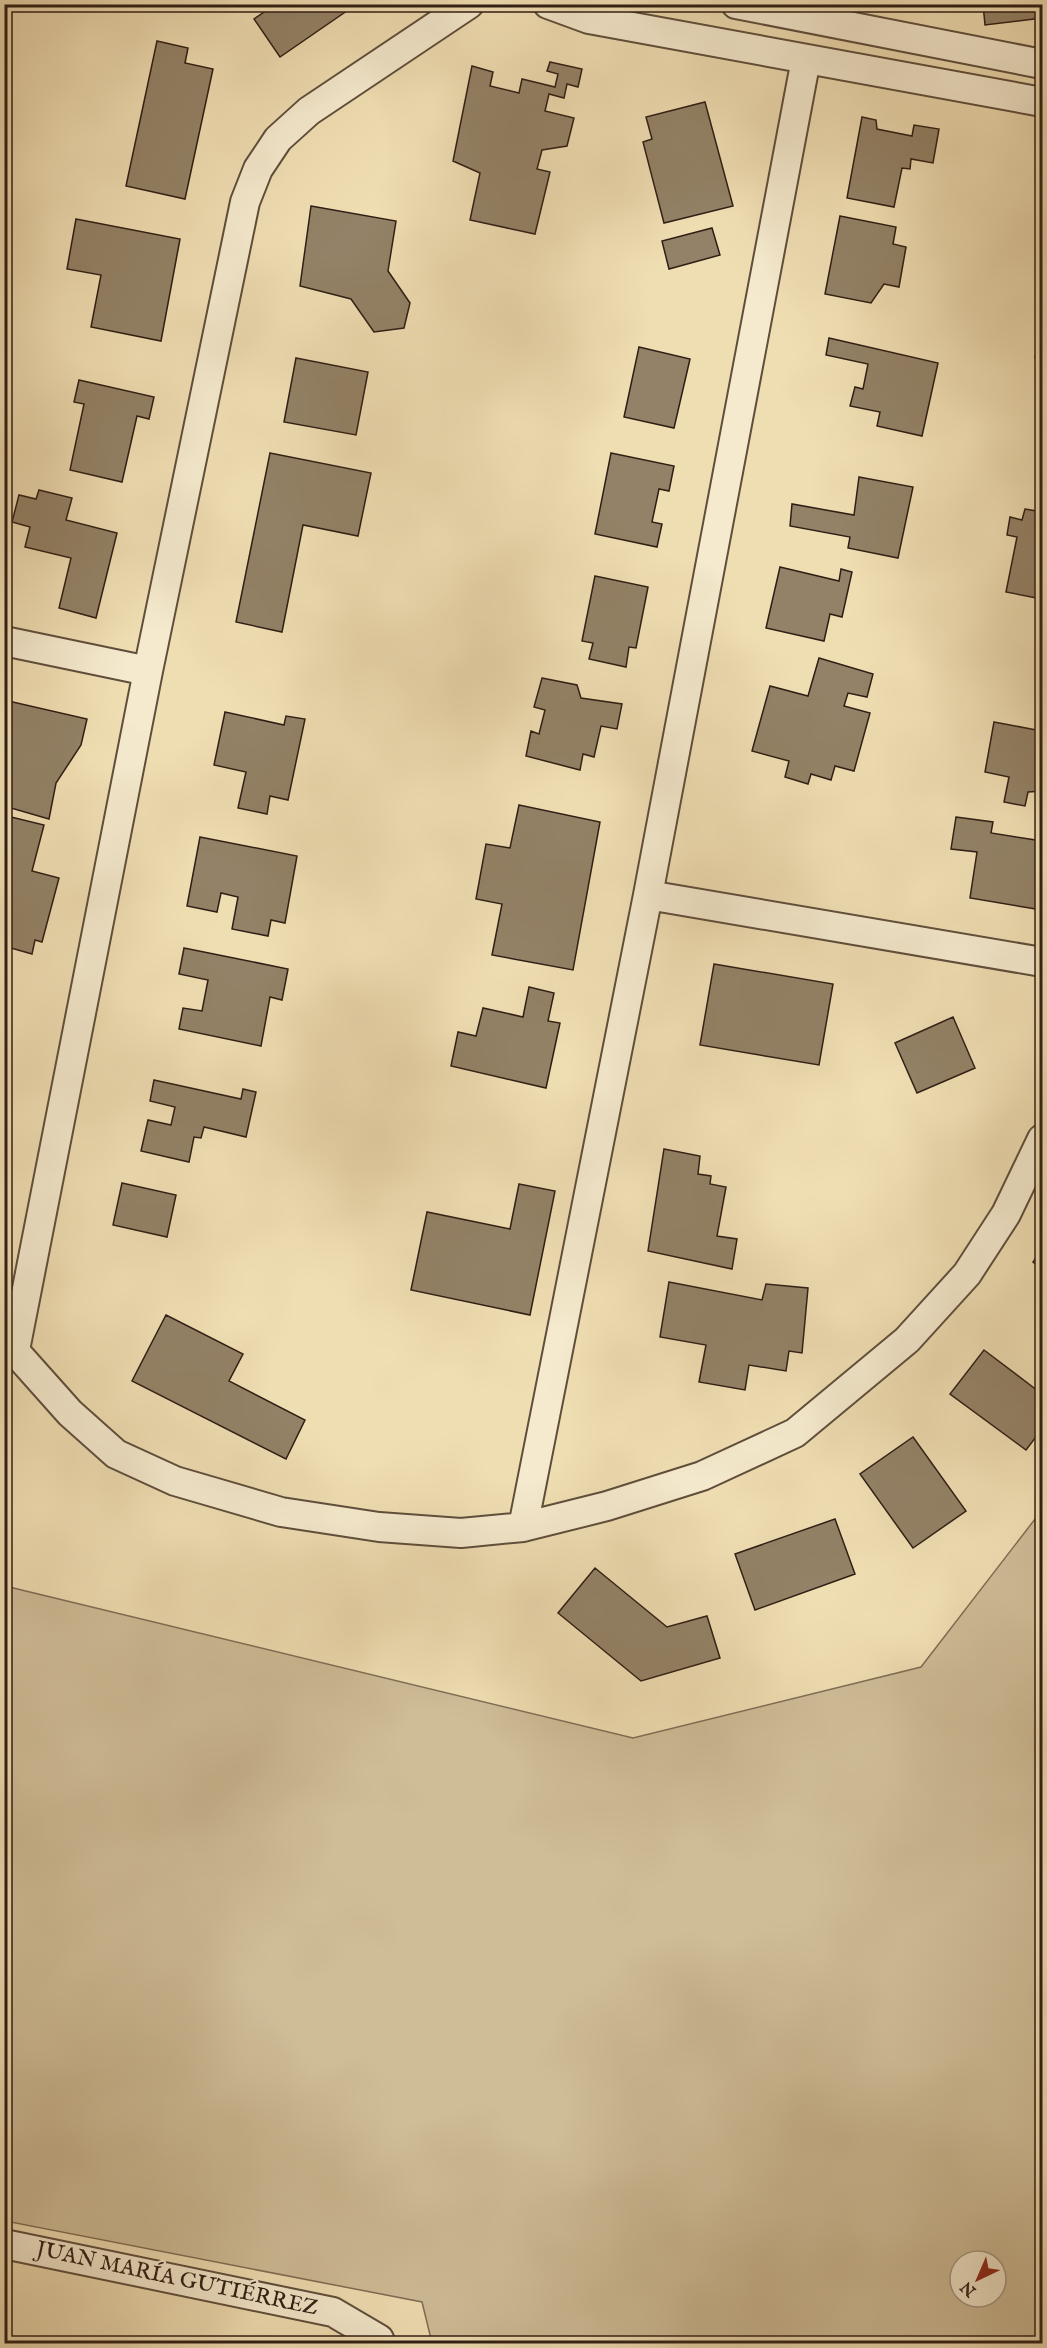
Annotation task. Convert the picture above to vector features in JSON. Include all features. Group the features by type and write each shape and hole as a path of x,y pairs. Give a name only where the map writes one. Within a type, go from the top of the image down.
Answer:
{"street":[{"path":"469,4 309,111 278,139 258,169 245,202 10,1345 70,1413 116,1454 175,1481 281,1512 379,1527 461,1533 523,1527 607,1506 702,1476 795,1432 907,1340 967,1274 1006,1214 1042,1139"},
{"path":"548,4 589,19 1042,102"},
{"path":"736,4 1042,64"},
{"path":"523,1527 648,894 806,59"},
{"path":"4,641 148,670"},
{"path":"648,894 1042,962"},
{"name":"JUAN MARÍA GUTIÉRREZ","path":"4,2244 333,2312 380,2341"}],"shaded area":[{"path":"1042,1510 1042,2343 432,2343 422,2302 5,2221 5,1586 633,1738 921,1667"}],"building":[{"path":"276,4 349,4 351,8 280,57 254,19"},
{"path":"983,4 1042,4 1042,18 985,25"},
{"path":"157,41 188,48 185,63 213,69 185,199 126,186"},
{"path":"550,62 582,69 578,87 567,84 564,98 549,94 545,111 574,118 567,146 542,150 537,169 550,172 535,234 470,220 480,173 453,161 472,66 493,72 490,86 519,93 522,79 555,87 558,74 547,71"},
{"path":"705,102 733,206 664,223 643,142 652,139 646,117"},
{"path":"862,117 876,120 877,129 912,136 914,125 939,129 933,163 911,159 910,169 902,168 894,207 847,198"},
{"path":"311,206 396,221 388,271 410,303 404,328 374,332 351,299 300,286"},
{"path":"840,216 896,227 893,244 906,247 899,287 884,284 871,303 825,294"},
{"path":"76,219 180,239 161,341 91,327 101,275 67,269"},
{"path":"712,228 720,255 669,269 662,241"},
{"path":"1042,321 1042,360 1035,358"},
{"path":"829,338 938,363 922,436 877,426 880,412 850,406 855,387 863,389 868,364 826,355"},
{"path":"639,347 690,359 674,428 624,417"},
{"path":"296,358 368,372 356,435 284,422"},
{"path":"79,380 154,397 149,419 137,416 122,482 70,470 84,404 74,402"},
{"path":"270,453 371,473 358,536 303,525 282,632 236,622"},
{"path":"611,453 674,466 669,491 659,489 652,522 662,524 657,547 595,534"},
{"path":"859,477 913,487 898,558 848,548 850,537 790,526 792,504 854,515"},
{"path":"39,490 72,498 66,520 117,533 96,618 59,608 71,558 25,547 30,527 12,522 19,495 36,499"},
{"path":"1025,509 1042,512 1042,599 1006,592 1017,537 1007,535 1010,517 1022,520"},
{"path":"780,567 839,581 841,569 852,572 842,617 830,614 824,641 766,628"},
{"path":"595,576 648,587 636,648 629,647 626,667 589,659 593,643 582,641"},
{"path":"819,658 873,674 867,697 848,693 844,706 870,713 854,771 835,766 831,780 811,774 808,784 785,777 789,761 752,751 770,686 808,696"},
{"path":"542,678 577,685 581,698 622,704 617,729 601,726 594,757 583,754 580,770 526,756 531,731 539,734 545,710 534,707"},
{"path":"4,700 87,719 81,745 56,783 49,819 4,806"},
{"path":"225,712 284,725 286,716 305,719 288,800 270,796 267,814 238,808 246,772 214,765"},
{"path":"994,722 1042,731 1040,742 1042,742 1042,791 1028,792 1025,806 1004,802 1009,777 985,772"},
{"path":"519,805 600,822 573,970 492,955 502,904 476,899 486,844 510,848"},
{"path":"7,816 44,825 32,871 59,878 42,942 35,940 32,954 4,946 8,924 4,923 4,825"},
{"path":"956,817 993,822 991,833 1042,841 1042,910 970,898 977,852 951,849"},
{"path":"200,837 297,856 285,923 271,920 268,936 232,929 238,897 221,893 217,912 187,906"},
{"path":"184,948 288,969 282,1000 270,997 261,1046 179,1029 183,1008 202,1011 208,980 179,974"},
{"path":"714,964 833,984 819,1065 700,1045"},
{"path":"529,987 554,993 548,1021 560,1023 546,1088 451,1066 458,1032 476,1036 483,1008 523,1017"},
{"path":"953,1017 975,1068 917,1093 895,1043"},
{"path":"4,1061 11,1063 4,1092"},
{"path":"154,1080 241,1099 243,1089 256,1092 246,1137 204,1127 201,1138 194,1137 189,1162 141,1151 148,1120 171,1125 175,1107 150,1101"},
{"path":"664,1149 700,1156 698,1174 711,1176 710,1184 726,1187 717,1236 737,1239 732,1269 648,1251"},
{"path":"122,1183 176,1195 167,1237 113,1225"},
{"path":"519,1184 555,1191 530,1315 411,1290 427,1212 510,1229"},
{"path":"1042,1249 1042,1269 1033,1262"},
{"path":"669,1282 762,1300 766,1284 808,1288 802,1353 789,1351 786,1371 749,1365 745,1390 699,1382 706,1345 660,1337"},
{"path":"166,1315 243,1354 229,1381 305,1420 286,1459 132,1381"},
{"path":"984,1350 1042,1394 1042,1429 1026,1450 950,1394"},
{"path":"913,1437 966,1511 913,1548 860,1474"},
{"path":"835,1519 855,1574 755,1610 735,1554"},
{"path":"595,1568 667,1627 707,1616 720,1658 641,1681 558,1613"}]}
